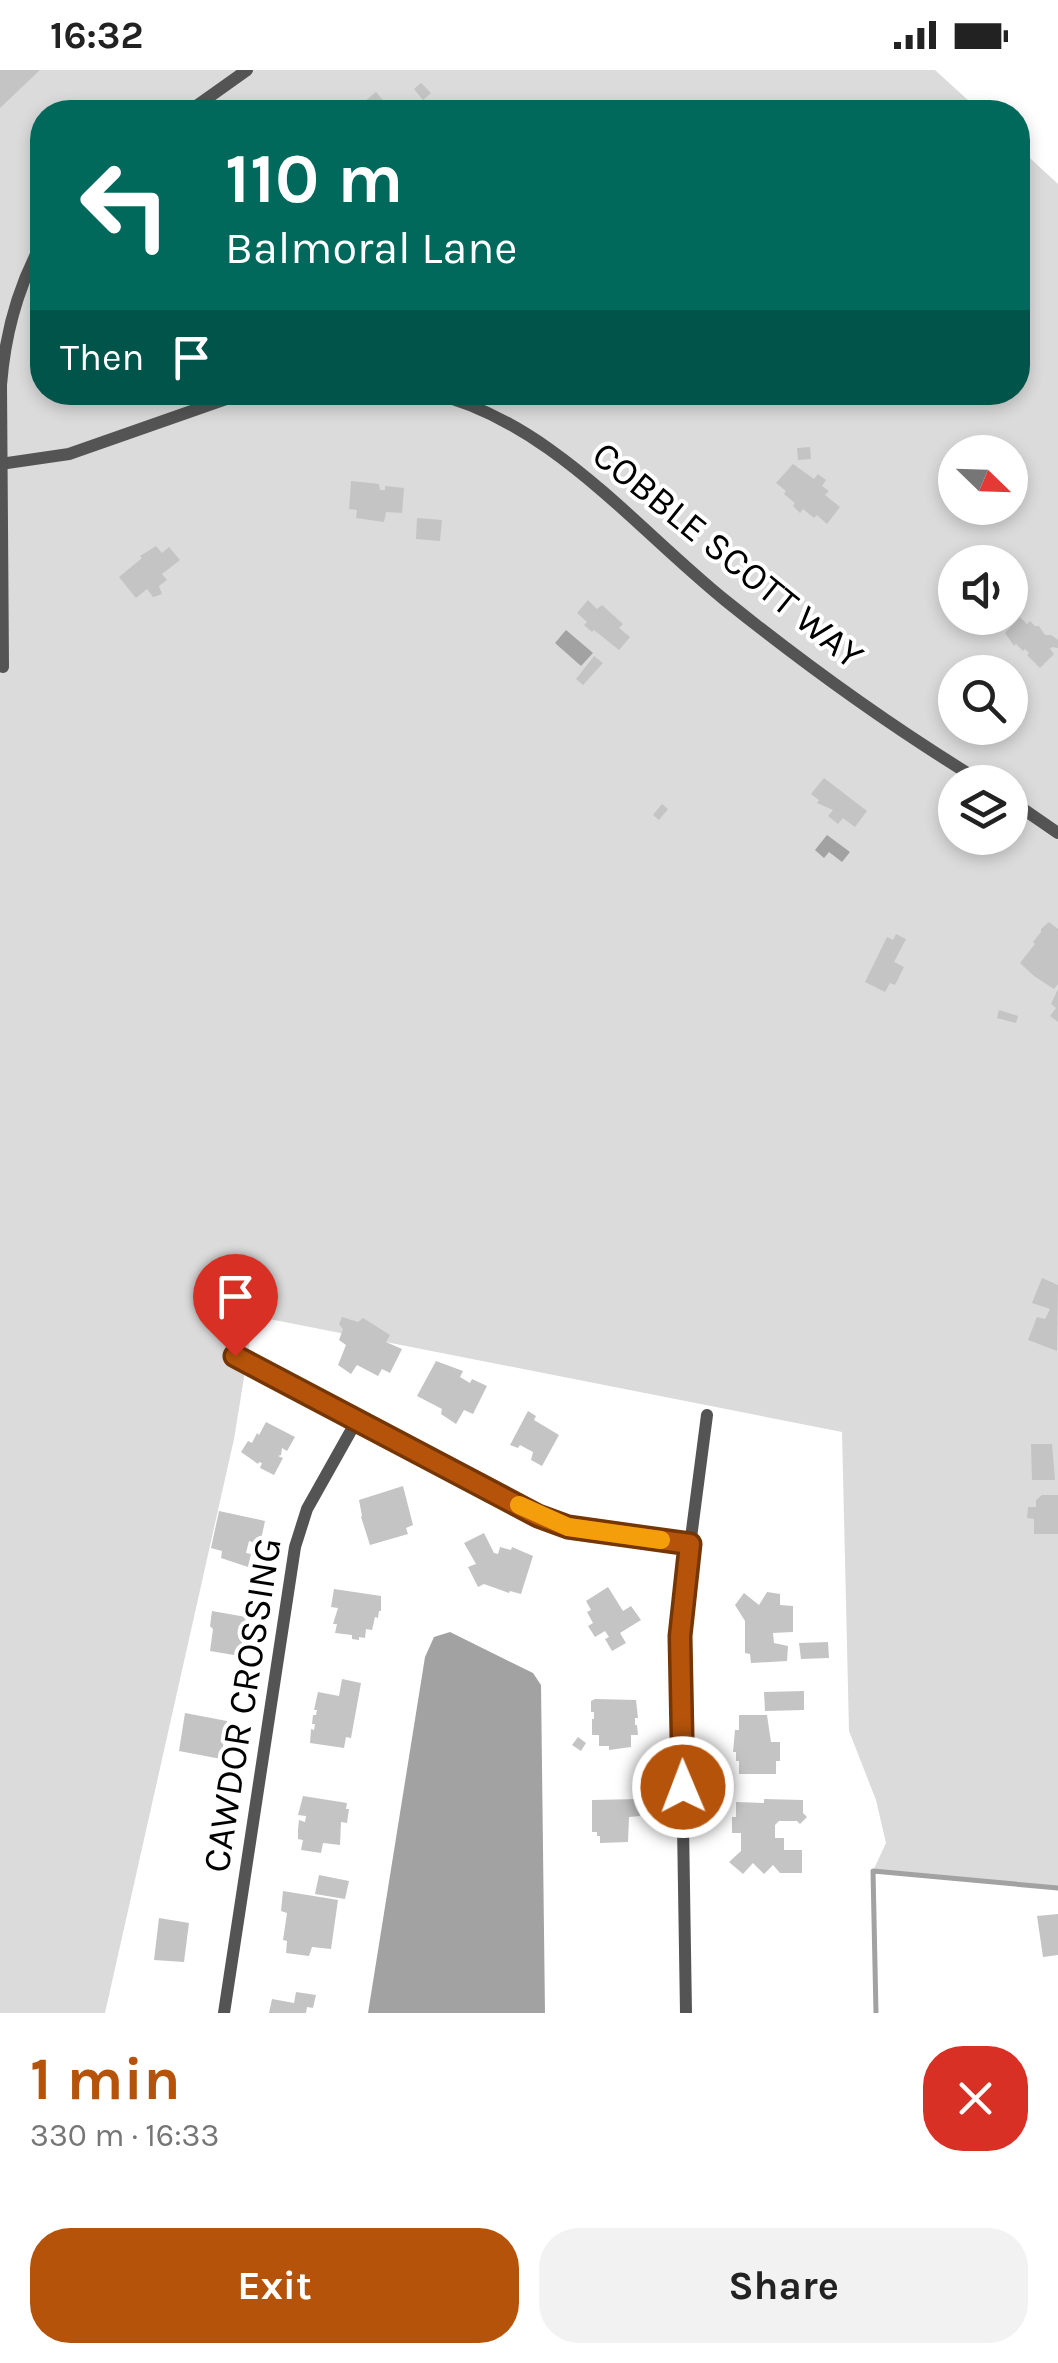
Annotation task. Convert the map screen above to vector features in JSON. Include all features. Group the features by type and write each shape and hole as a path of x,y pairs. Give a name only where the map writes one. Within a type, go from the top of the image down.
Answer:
{"street":[{"path":"205,100 247,70"},
{"path":"3,667 1,385 4,347 16,299 30,269"},
{"path":"1,464 69,454 209,405"},
{"name":"COBBLE SCOTT WAY","path":"467,405 532,437 592,482 727,602 860,702 956,765"},
{"path":"1028,812 1058,832"},
{"path":"235,1356 538,1516 568,1527 690,1544"},
{"path":"686,2013 680,1636 707,1415"},
{"name":"CAWDOR CROSSING","path":"224,2013 294,1547 307,1509 356,1420"}],"shaded area":[{"path":"0,70 935,70 968,100 30,100 30,405 1030,405 1030,158 1058,184 1058,1888 873,1871 886,1843 876,1800 849,1731 842,1432 254,1316 234,1439 105,2013 0,2013"},
{"path":"566,630 593,653 581,666 555,643"},
{"path":"827,835 850,852 842,862 829,852 824,858 815,850"},
{"path":"450,1632 533,1673 541,1685 545,2013 368,2013 425,1657 434,1637"}],"building":[{"path":"0,70 40,70 0,108"},
{"path":"421,83 431,93 423,100 414,89"},
{"path":"376,92 383,100 366,100"},
{"path":"810,447 811,459 798,460 797,448"},
{"path":"793,464 814,479 818,474 826,480 822,486 829,491 825,495 840,507 827,524 803,509 800,513 776,483"},
{"path":"351,481 379,484 380,490 385,490 385,486 404,488 402,513 386,512 384,522 356,518 357,510 349,509"},
{"path":"417,518 442,520 440,541 416,539"},
{"path":"156,546 162,553 169,547 180,560 162,574 167,580 159,586 162,594 153,597 147,589 136,598 119,577"},
{"path":"588,600 597,609 602,605 623,624 619,628 630,637 619,650 584,625 587,622 577,613"},
{"path":"1030,621 1045,635 1058,640 1058,648 1050,649 1054,654 1040,668 1025,649 1014,646 1006,635 1028,635"},
{"path":"594,656 603,663 583,685 576,679"},
{"path":"824,778 867,811 855,827 843,818 838,824 828,816 833,810 817,803 819,800 811,794"},
{"path":"662,804 668,809 659,820 653,815"},
{"path":"1049,922 1058,929 1058,984 1054,989 1020,963"},
{"path":"896,934 906,939 894,962 904,967 895,985 890,983 885,992 865,982 887,937 893,940"},
{"path":"1058,989 1058,1022 1050,1016 1056,1008 1051,1004"},
{"path":"999,1010 1018,1016 1016,1023 997,1018"},
{"path":"1042,1278 1058,1285 1057,1351 1028,1340 1037,1317 1045,1319 1050,1309 1032,1303"},
{"path":"342,1317 358,1322 363,1318 390,1335 386,1342 402,1349 390,1373 382,1369 378,1376 357,1365 351,1374 338,1365 346,1345 339,1340"},
{"path":"436,1361 463,1371 460,1377 470,1383 472,1379 487,1386 473,1414 464,1410 456,1424 441,1414 442,1409 417,1396"},
{"path":"528,1411 536,1416 534,1420 559,1435 542,1466 531,1460 533,1452 510,1445"},
{"path":"266,1422 295,1437 287,1451 282,1448 278,1456 283,1458 274,1475 241,1452"},
{"path":"1031,1444 1052,1444 1055,1480 1032,1480"},
{"path":"403,1486 413,1525 406,1528 408,1534 370,1545 359,1500"},
{"path":"1042,1495 1058,1495 1058,1534 1034,1534 1034,1519 1027,1518 1028,1507 1036,1507 1036,1500"},
{"path":"219,1511 265,1521 260,1544 249,1541 248,1567 221,1558 222,1551 211,1548"},
{"path":"484,1533 494,1553 498,1554 500,1547 512,1547 533,1556 521,1594 484,1584 478,1587 468,1567 476,1564 464,1543"},
{"path":"608,1587 623,1611 631,1606 641,1620 620,1633 626,1643 612,1651 605,1631 595,1637 588,1626 593,1623 586,1601"},
{"path":"334,1589 381,1596 381,1611 372,1630 366,1629 365,1638 352,1639 352,1635 335,1633 337,1624 333,1624 338,1608 331,1607"},
{"path":"767,1592 780,1594 780,1605 793,1606 793,1632 773,1633 774,1643 788,1646 787,1661 751,1663 750,1654 745,1653 745,1621 735,1605 744,1593 759,1605"},
{"path":"212,1611 246,1617 240,1656 210,1651"},
{"path":"828,1642 829,1658 801,1659 799,1643"},
{"path":"342,1679 361,1683 351,1738 346,1737 344,1748 310,1743 318,1692 339,1696"},
{"path":"804,1691 804,1710 765,1711 764,1692"},
{"path":"636,1700 638,1735 631,1735 631,1747 609,1750 609,1746 599,1746 599,1735 592,1735 591,1701"},
{"path":"185,1713 227,1721 221,1759 179,1751"},
{"path":"739,1715 767,1715 771,1742 780,1742 776,1774 739,1774 739,1761 733,1752"},
{"path":"578,1737 586,1743 581,1751 572,1745"},
{"path":"303,1796 347,1803 347,1823 341,1822 340,1845 323,1843 321,1853 301,1850 299,1820 305,1822 306,1816 298,1815"},
{"path":"639,1799 640,1816 629,1817 628,1842 600,1843 600,1836 592,1832 592,1800"},
{"path":"764,1799 803,1800 807,1817 800,1824 779,1821 775,1825 775,1838 784,1838 784,1850 802,1850 802,1873 780,1873 773,1865 764,1874 753,1863 743,1874 729,1862 741,1851 741,1833 732,1833 736,1802 764,1803"},
{"path":"319,1875 349,1881 345,1899 315,1894"},
{"path":"283,1891 338,1900 331,1949 312,1947 309,1956 286,1953"},
{"path":"1058,1914 1058,1955 1043,1957 1037,1916"},
{"path":"159,1918 189,1923 184,1962 154,1960"},
{"path":"296,1992 316,1995 313,2008 307,2007 306,2013 269,2013 272,1999 294,2003"}],"waterway":[{"path":"876,2013 873,1871 1058,1888"}],"slow traffic":[{"path":"519,1505 568,1527 661,1540"}],"route":[{"path":"235,1356 538,1516 568,1527 690,1544 680,1636 683,1787"}]}
